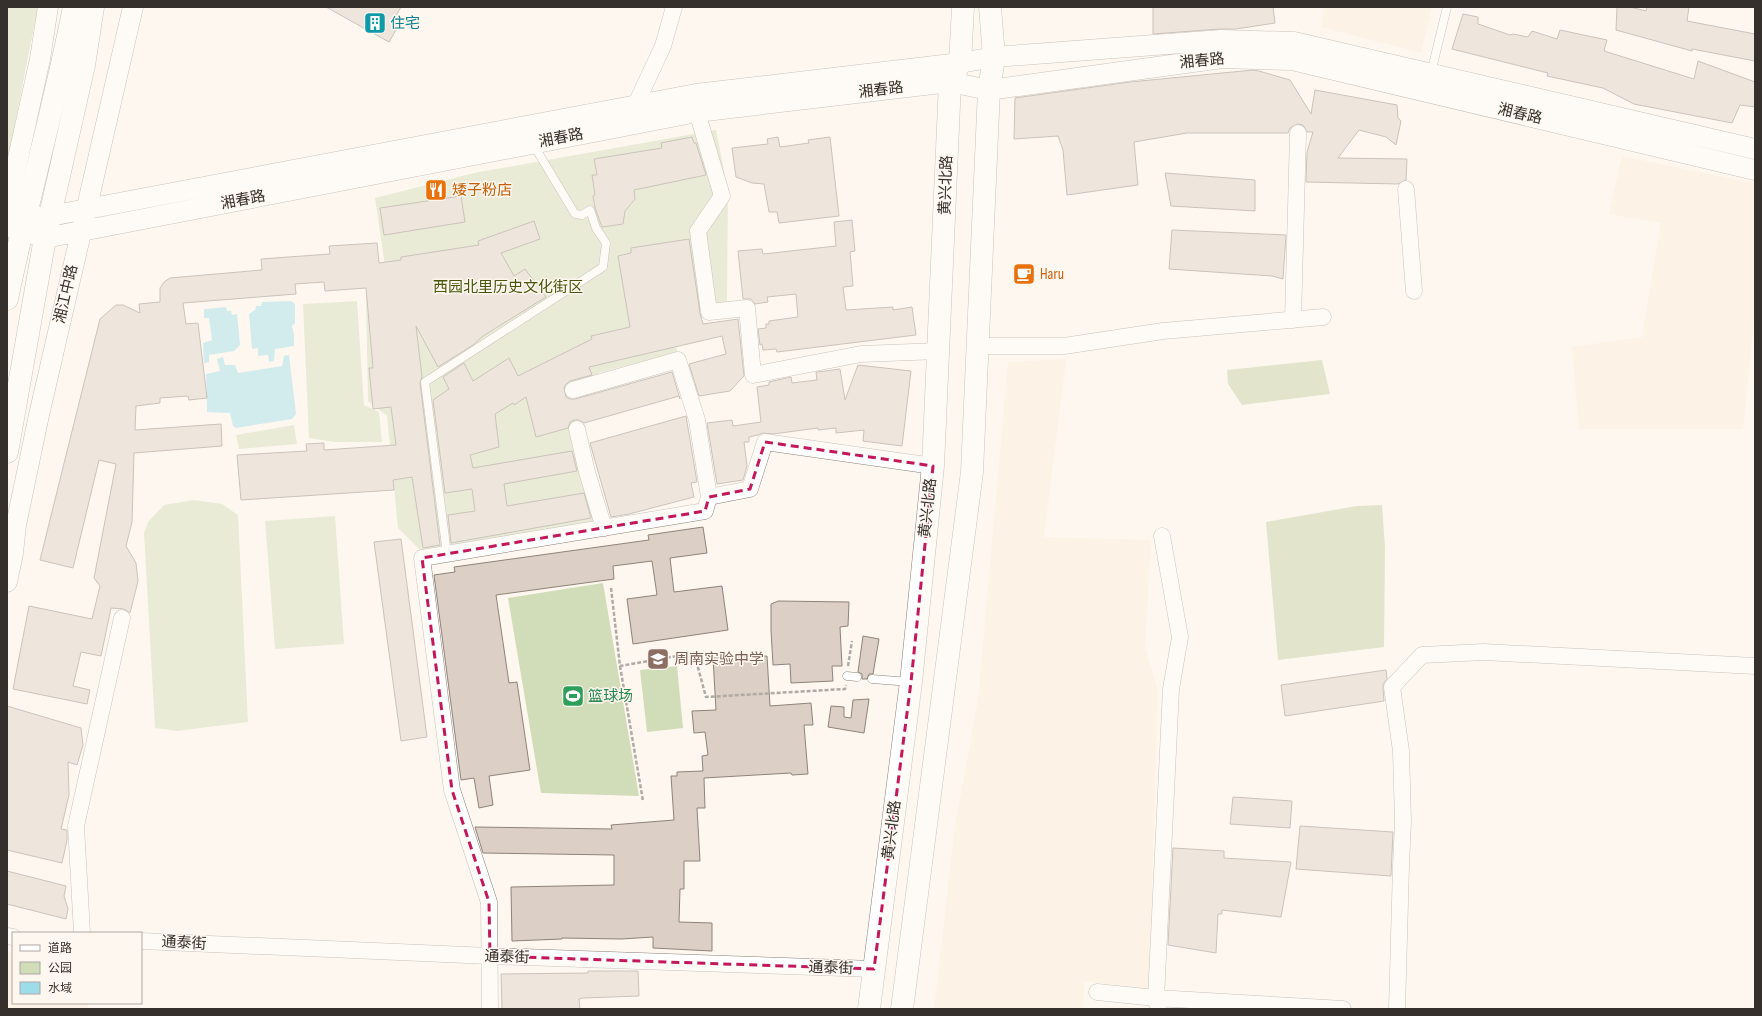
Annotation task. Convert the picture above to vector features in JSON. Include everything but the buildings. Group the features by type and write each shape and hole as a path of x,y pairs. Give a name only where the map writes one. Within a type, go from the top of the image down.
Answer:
{"main road":[{"path":"7,300 14,219 63,61 74,7"},
{"name":"湘江中路","path":"7,452 45,238 84,64 93,7"},
{"name":"黄兴北路","path":"869,1009 911,682 933,466 950,82 960,63 962,7"},
{"path":"902,1009 972,472 989,90 994,57 990,7"}],"street":[{"path":"45,238 14,219 48,7"},
{"name":"湘江中路","path":"7,582 13,553 17,517 133,7"},
{"path":"635,106 663,46 674,7"},
{"name":"湘春路","path":"14,219 50,216 696,94 960,63 994,57 1221,40 1294,42 1428,83 1755,170"},
{"name":"湘春路","path":"45,238 697,112 950,82 989,90 1222,58 1292,60 1428,83 1755,149"},
{"path":"697,112 722,196 698,231 709,312 747,308 753,375 861,354 939,350"},
{"path":"1293,320 1298,132"},
{"path":"1406,189 1414,291"},
{"path":"978,346 1064,346 1163,331 1323,317"},
{"path":"490,1009 489,902 452,790 422,558 705,511 709,497 697,420 678,360 573,390"},
{"path":"577,429 587,472 604,528"},
{"path":"709,497 750,489 765,442 933,466"},
{"path":"1157,1003 1171,689 1180,637 1162,536"},
{"path":"82,932 76,826 122,618"},
{"path":"1397,1009 1403,821 1401,751 1392,687 1422,655 1484,652 1755,666"},
{"name":"通泰街","path":"142,941 490,956 874,969"},
{"path":"1096,992 1157,1003 1343,1009"}],"lane":[{"path":"1428,83 1447,7"},
{"path":"447,554 425,382 603,267 606,243 596,228 590,210 582,215 575,214 533,143"},
{"path":"847,676 857,678"},
{"path":"872,679 911,682"}],"path":[{"path":"610,588 620,666 643,801"},
{"path":"620,666 694,653 706,697 845,689 852,641"}],"highlighted area":[{"path":"765,442 933,466 911,682 874,969 490,956 489,902 452,790 422,558 705,511 709,497 750,489"}],"shaded area":[{"path":"1324,7 1432,7 1421,53 1321,27"},
{"path":"1622,156 1755,183 1755,309 1743,429 1579,429 1572,347 1642,337 1661,223 1609,214"},
{"path":"1066,359 1044,537 1151,540 1145,648 1158,691 1149,989 1084,981 1083,1009 934,1009 955,826 978,700 1008,362"},
{"path":"7,952 12,953 12,1004 89,1004 88,1009 7,1009"}],"green space":[{"path":"7,7 38,7 7,164"},
{"name":"西园北里历史文化街区","path":"716,130 728,191 727,305 674,316 677,352 599,373 567,390 600,522 420,550 398,528 387,416 368,401 366,298 389,293 375,198 474,173"},
{"path":"357,301 364,405 379,412 382,442 334,442 309,438 303,304"},
{"path":"1322,360 1330,394 1242,405 1228,384 1227,370"},
{"path":"294,425 297,444 239,449 236,435"},
{"path":"194,500 222,504 238,515 248,722 177,731 155,728 144,533 148,522 164,505"},
{"path":"1382,505 1385,547 1384,647 1278,660 1266,522 1357,506"},
{"path":"335,516 344,644 275,649 265,521"},
{"name":"篮球场","path":"603,583 639,796 541,793 508,598"},
{"path":"677,666 683,728 647,732 640,670"}],"water":[{"path":"291,301 295,304 295,323 292,326 294,346 275,349 274,361 269,362 268,355 258,356 258,348 252,349 249,314 255,310 256,306 261,306 262,302"},
{"path":"226,307 227,311 231,311 232,315 237,314 240,345 234,351 209,355 209,362 204,363 203,343 212,340 209,318 204,318 204,309"},
{"path":"289,355 296,414 292,419 236,428 233,426 230,413 207,412 206,374 220,371 217,359 223,357 225,365 235,365 238,373 282,366 284,356"}],"place":[{"name":"住宅","path":"375,23"},
{"name":"矮子粉店","path":"436,190"},
{"name":"Haru","path":"1024,274"},
{"name":"周南实验中学","path":"658,659"},
{"name":"篮球场","path":"573,696"}]}
